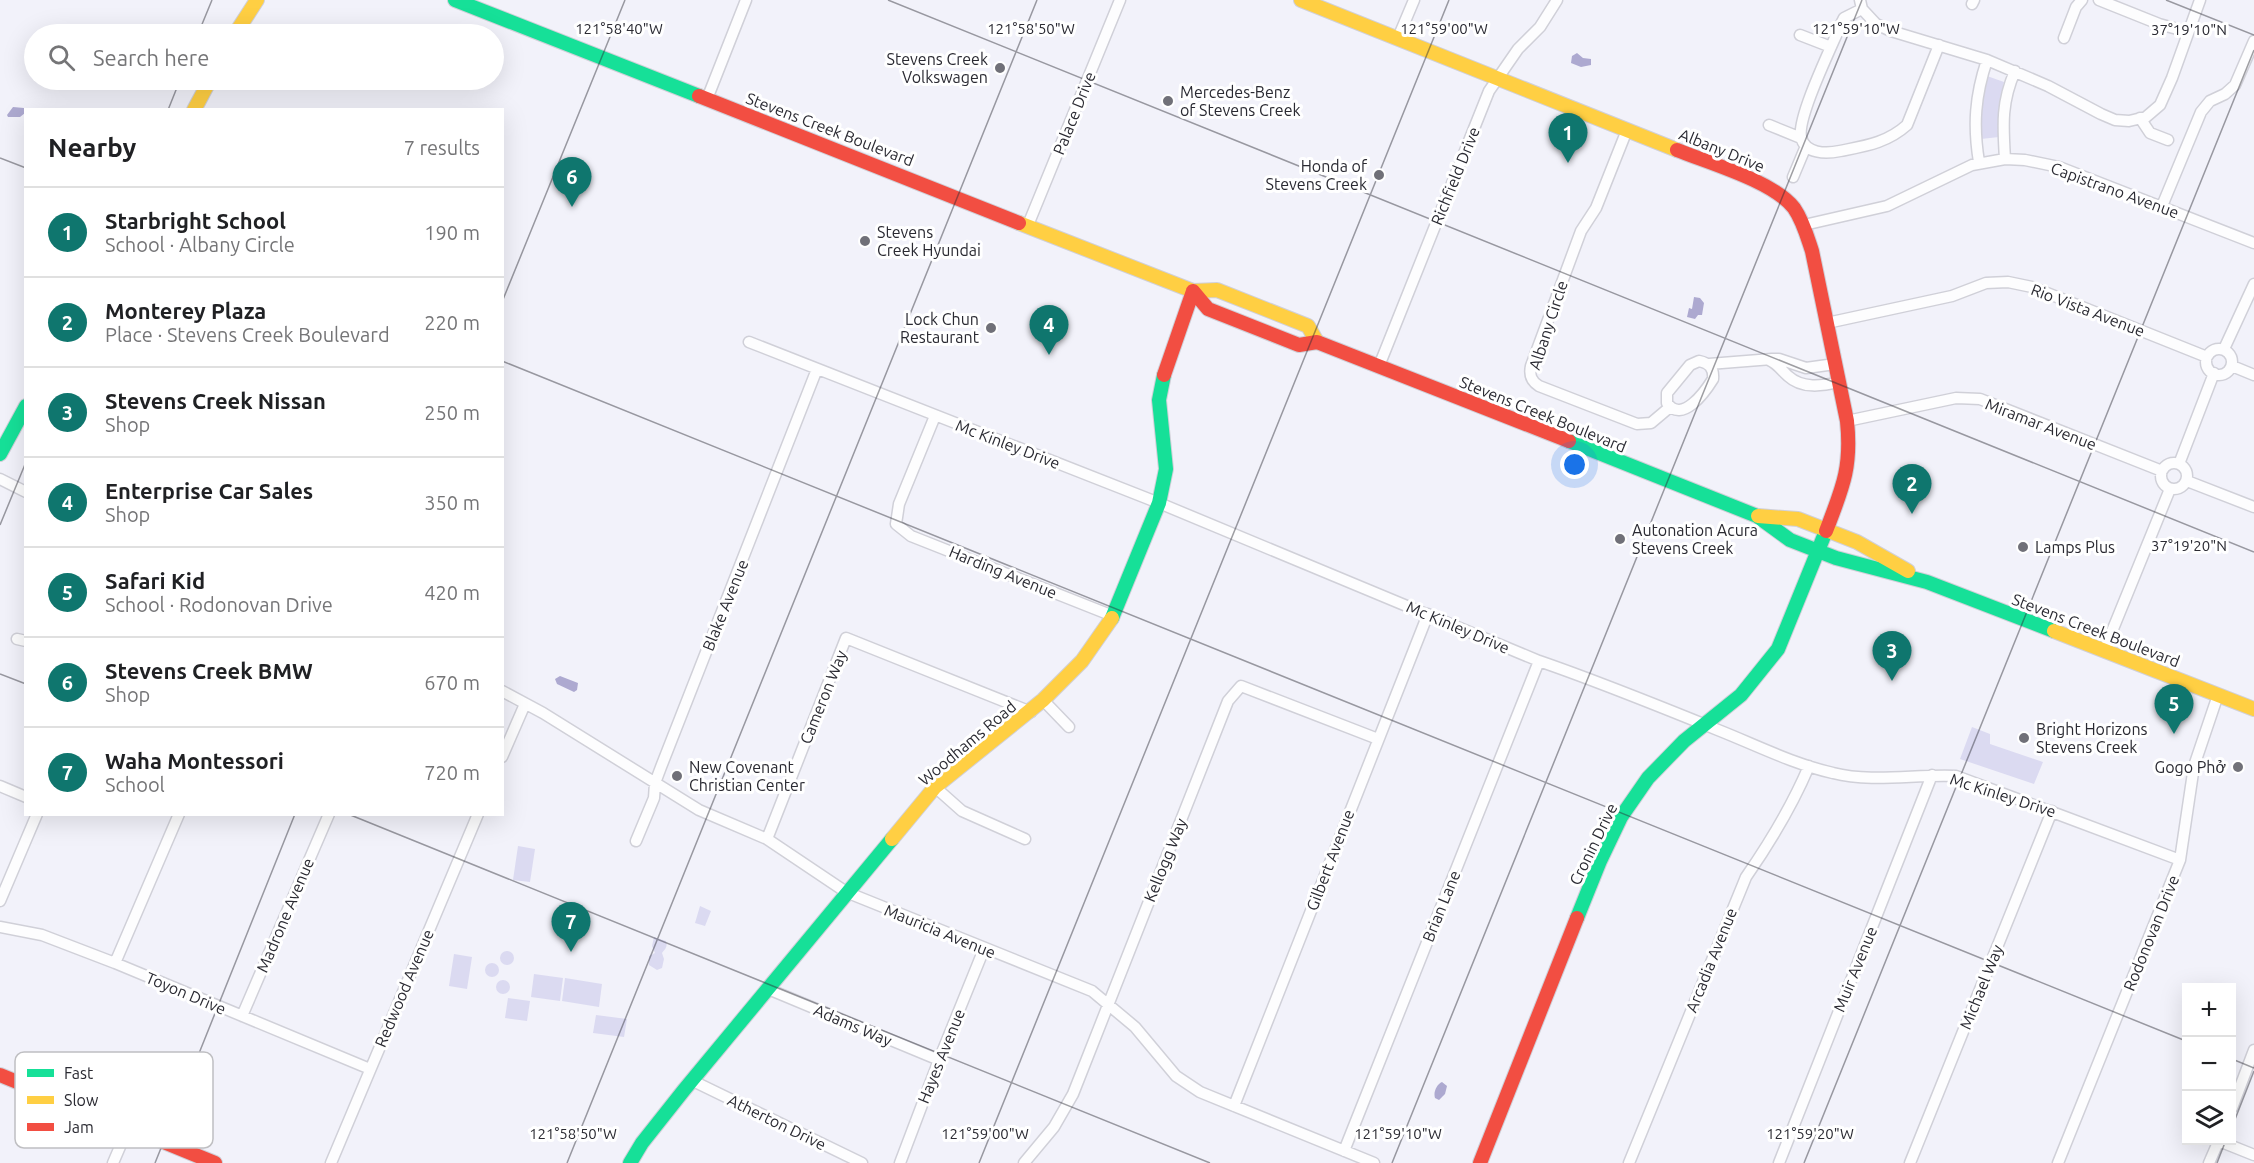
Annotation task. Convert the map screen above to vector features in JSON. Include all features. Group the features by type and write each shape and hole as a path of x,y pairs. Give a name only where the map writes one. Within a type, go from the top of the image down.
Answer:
{"street":[{"path":"241,24 257,0"},
{"name":"Stevens Creek Boulevard","path":"455,0 1193,291 1217,290 1308,326 1317,342"},
{"path":"707,99 746,0"},
{"name":"Palace Drive","path":"1028,225 1120,0"},
{"name":"Albany Drive","path":"1301,0 1770,188 1796,209 1804,225 1827,323 1847,421 1850,448 1847,473 1819,551"},
{"path":"1398,38 1414,0"},
{"name":"Richfield Drive","path":"1379,366 1489,91 1518,49 1540,27 1557,0"},
{"path":"2064,38 2076,7 2082,0"},
{"path":"2099,0 2159,24 2188,32"},
{"path":"1793,177 1803,142 1803,117 1844,18 1861,4 1875,24 1987,60 2015,71 2115,120 2129,121 2146,117 2160,105 2200,0"},
{"path":"1800,35 1831,47"},
{"path":"2162,206 2200,112 2210,101 2225,94 2235,85 2254,41"},
{"path":"1769,125 1803,142 1818,153 1830,153 1880,143 1897,134 1907,125 1939,45"},
{"path":"1979,162 1975,136 1975,107 1987,60"},
{"path":"2005,159 2004,102 2015,71"},
{"path":"195,108 205,90"},
{"path":"2140,118 2150,134 2168,140"},
{"name":"Albany Circle","path":"1627,130 1596,208 1577,241 1530,374 1534,383 1539,386 1638,424 1651,423 1670,408 1680,411 1689,406 1713,379 1709,364"},
{"name":"Capistrano Avenue","path":"1804,225 1887,206 1979,162 2005,159 2025,160 2059,167 2254,243"},
{"name":"Rio Vista Avenue","path":"1827,323 1952,296 1986,283 2008,282 2032,287 2207,357"},
{"path":"2224,349 2254,284"},
{"name":"Stevens Creek Boulevard","path":"1193,291 1208,309 1299,345 1317,342 1757,516 1790,540 1848,562 1927,582 2254,709"},
{"name":"Woodhams Road","path":"630,1163 642,1143 846,892 935,787 1031,712 1082,661 1113,616 1158,503 1166,469 1159,400 1164,373 1193,291"},
{"name":"Mc Kinley Drive","path":"749,342 1158,503 1539,661 1809,766 1835,774 1862,778 1956,776 2180,860"},
{"path":"2224,349 2232,358 2232,366 2226,373 2214,373 2207,366 2207,357 2214,350 2224,349"},
{"path":"1670,408 1666,398 1667,393 1690,365 1699,361 1709,364 1779,359 1806,368 1835,364"},
{"path":"1766,360 1775,363 1795,381 1814,386 1839,382"},
{"path":"1787,375 1792,364"},
{"path":"2232,366 2254,375"},
{"name":"Blake Avenue","path":"636,841 654,798 655,783 817,369"},
{"path":"2179,464 2214,373"},
{"name":"Miramar Avenue","path":"1847,421 1956,398 1980,399 2162,471"},
{"path":"0,454 24,410"},
{"name":"Harding Avenue","path":"935,416 899,504 896,524 911,536 1113,616"},
{"path":"2170,463 2179,464 2187,471 2187,481 2179,489 2170,489 2161,480 2162,471 2170,463"},
{"path":"0,479 24,491"},
{"path":"2187,481 2254,507"},
{"path":"2104,651 2170,489"},
{"name":"Stevens Creek Boulevard","path":"1757,516 1798,519 1827,530 1857,542 1927,582"},
{"name":"Cronin Drive","path":"1480,1163 1600,861 1621,817 1648,778 1703,724 1741,695 1778,649 1819,551"},
{"name":"Gilbert Avenue","path":"1234,1107 1428,614"},
{"name":"Cameron Way","path":"767,839 846,638 1031,712"},
{"name":"Brian Lane","path":"1344,1151 1539,661"},
{"name":"Kellogg Way","path":"1024,1163 1054,1127 1073,1094 1228,701 1241,686 1378,739"},
{"name":"Mauricia Avenue","path":"504,692 699,810 767,839 846,892 1092,991 1136,1027 1176,1076 1200,1092 1374,1163"},
{"name":"Rodonovan Drive","path":"2058,1163 2180,860 2194,766 2218,695"},
{"path":"1043,700 1069,727"},
{"path":"504,752 525,704"},
{"name":"Arcadia Avenue","path":"1629,1163 1746,877 1794,802 1809,766"},
{"name":"Muir Avenue","path":"1779,1163 1932,775"},
{"path":"0,786 24,796"},
{"path":"935,787 962,812 1025,839"},
{"name":"Michael Way","path":"1910,1163 2052,811"},
{"path":"0,901 36,816"},
{"path":"115,963 178,816"},
{"name":"Madrone Avenue","path":"242,1016 328,816"},
{"name":"Redwood Avenue","path":"331,1163 477,816"},
{"name":"Toyon Drive","path":"0,927 42,935 115,963 370,1069"},
{"name":"Hayes Avenue","path":"900,1163 984,949"},
{"name":"Adams Way","path":"768,989 939,1060"},
{"path":"2236,1097 2254,1050"},
{"path":"0,1075 15,1081"},
{"name":"Atherton Drive","path":"693,1081 862,1163"},
{"path":"2210,1163 2217,1145"},
{"path":"2229,1145 2254,1155"},
{"path":"113,1163 119,1148"},
{"path":"178,1148 215,1163"}],"shaded area":[{"path":"1577,53 1583,58 1591,59 1591,65 1581,67 1571,63 1572,56"},
{"path":"1987,76 2004,82 1999,109 1999,137 1981,139 1980,106"},
{"path":"13,107 24,108 24,114 20,117 8,117"},
{"path":"1694,297 1700,298 1704,303 1702,315 1698,315 1695,319 1687,317 1689,308 1692,309"},
{"path":"560,676 578,683 577,690 574,692 557,684 555,679"},
{"path":"1972,727 1990,734 1990,744 2043,762 2034,784 1960,759"},
{"path":"518,846 535,849 530,882 513,880"},
{"path":"700,906 711,911 705,926 695,923"},
{"path":"654,937 667,943 662,953 664,959 662,968 657,970 649,965 649,956 655,953 652,946"},
{"path":"507,951 512,953 514,958 512,963 507,965 502,963 500,958 502,953"},
{"path":"454,954 472,957 467,989 449,986"},
{"path":"492,963 497,965 499,970 497,975 492,977 487,975 485,970 487,965"},
{"path":"534,974 563,978 560,1001 531,997"},
{"path":"565,978 602,984 599,1007 562,1001"},
{"path":"503,980 508,982 510,987 508,992 503,994 498,992 496,987 498,982"},
{"path":"508,998 530,1001 527,1021 505,1018"},
{"path":"596,1015 627,1019 624,1037 593,1033"},
{"path":"1442,1082 1447,1086 1445,1094 1439,1100 1435,1098 1435,1093 1437,1086"}],"traffic: fast":[{"path":"455,0 699,96"},
{"path":"1112,618 1159,503 1166,469 1159,400 1164,375"},
{"path":"0,454 24,410"},
{"path":"1569,441 1757,516 1790,540 1836,558 1927,582 2054,631"},
{"path":"1577,918 1621,817 1648,778 1684,741 1741,695 1778,649 1826,531"},
{"path":"630,1163 642,1143 684,1090 892,839"}],"traffic: slow":[{"path":"241,24 257,0"},
{"path":"1301,0 1677,150"},
{"path":"195,108 205,90"},
{"path":"1019,223 1193,291 1217,290 1308,326 1317,342"},
{"path":"1758,516 1798,519 1857,542 1908,571"},
{"path":"892,839 935,787 1043,700 1082,661 1112,618"},
{"path":"2054,631 2254,709"}],"traffic: jam":[{"path":"699,96 1019,223"},
{"path":"1677,150 1740,174 1771,189 1784,198 1800,218 1812,251 1847,421 1847,465 1837,503 1826,531"},
{"path":"1164,375 1193,291"},
{"path":"1193,291 1208,309 1299,345 1317,342 1569,441"},
{"path":"1480,1163 1577,918"},
{"path":"0,1075 15,1081"},
{"path":"178,1148 215,1163"}],"place":[{"name":"Stevens Creek Volkswagen","path":"1000,68"},
{"name":"Mercedes-Benz of Stevens Creek","path":"1168,101"},
{"name":"Starbright School","path":"1568,163"},
{"name":"Honda of Stevens Creek","path":"1379,175"},
{"name":"Stevens Creek BMW","path":"572,207"},
{"name":"Stevens Creek Hyundai","path":"865,241"},
{"name":"Lock Chun Restaurant","path":"991,328"},
{"name":"Enterprise Car Sales","path":"1049,355"},
{"name":"Monterey Plaza","path":"1912,514"},
{"name":"Autonation Acura Stevens Creek","path":"1620,539"},
{"name":"Lamps Plus","path":"2023,547"},
{"name":"Stevens Creek Nissan","path":"1892,681"},
{"name":"Safari Kid","path":"2174,734"},
{"name":"Bright Horizons Stevens Creek","path":"2024,738"},
{"name":"Gogo Phở","path":"2238,767"},
{"name":"New Covenant Christian Center","path":"677,776"},
{"name":"Waha Montessori","path":"571,952"}]}
